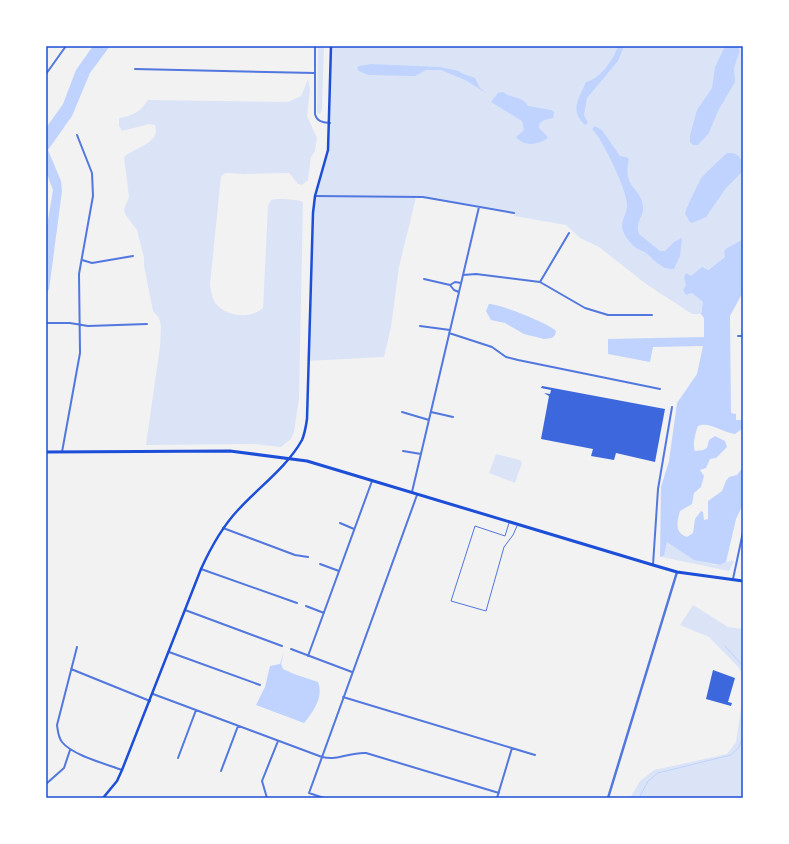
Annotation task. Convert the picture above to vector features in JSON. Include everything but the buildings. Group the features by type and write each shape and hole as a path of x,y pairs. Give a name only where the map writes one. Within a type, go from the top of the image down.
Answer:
{"main road":[{"path":"103,798 117,781 122,770 210,548 223,528 237,511 289,457 302,440 307,419 313,213 315,196 328,150 330,123 331,46"},
{"path":"46,452 230,451 289,457 677,572 743,581"}],"street":[{"path":"46,74 47,69 66,46"},
{"path":"315,46 316,118 320,121 330,123"},
{"path":"134,69 315,72"},
{"path":"62,452 80,353 79,274 92,208 94,184 92,173 77,135"},
{"path":"315,196 423,197 514,213"},
{"path":"412,493 479,207"},
{"path":"540,282 569,233"},
{"path":"82,260 92,263 133,256"},
{"path":"463,275 476,274 540,282 586,308 608,315 652,315"},
{"path":"424,279 450,285 454,290 459,292"},
{"path":"450,285 455,282 461,283"},
{"path":"46,323 147,324"},
{"path":"420,326 450,332 492,347 506,356 518,360 660,389"},
{"path":"738,336 743,336"},
{"path":"653,565 658,489 672,407"},
{"path":"402,412 429,420"},
{"path":"431,412 453,417"},
{"path":"403,451 421,454"},
{"path":"308,656 372,481"},
{"path":"324,798 309,793 417,495"},
{"path":"340,523 354,529"},
{"path":"223,528 295,555 308,557"},
{"path":"733,579 743,532"},
{"path":"320,564 339,571"},
{"path":"201,569 297,603"},
{"path":"608,798 677,572"},
{"path":"306,606 324,613"},
{"path":"185,610 282,646"},
{"path":"77,647 57,725 58,734 62,743 70,750 122,770"},
{"path":"291,650 352,672"},
{"path":"169,652 260,684"},
{"path":"71,669 150,701"},
{"path":"153,694 322,757 339,759 357,752 366,753 499,793"},
{"path":"343,697 535,755"},
{"path":"178,758 196,710"},
{"path":"221,771 238,726"},
{"path":"267,798 262,782 278,741"},
{"path":"497,798 512,748"},
{"path":"46,784 64,768 70,750"}],"lane":[{"path":"509,522 505,536 475,526 451,601 486,611 504,546 513,535 517,525"}],"shaded area":[{"path":"318,46 324,46 322,109 320,114 317,113"},
{"path":"331,46 743,46 743,239 727,248 725,257 687,285 686,295 692,293 703,302 701,314 692,314 646,284 599,247 580,238 566,225 514,216 515,213 416,197 399,267 391,327 384,357 307,361 315,196 328,150"},
{"path":"308,79 310,90 307,116 317,138 315,151 311,157 308,180 302,185 298,184 289,173 226,173 221,176 210,285 211,293 216,304 226,312 246,315 258,312 263,308 268,206 271,200 274,199 303,202 299,399 294,432 291,439 281,447 253,444 146,445 160,347 161,326 159,318 153,311 144,266 144,258 137,230 125,214 124,209 129,197 124,157 150,141 154,137 156,131 155,125 149,124 122,131 119,126 119,118 136,112 148,100 288,102 301,96"},
{"path":"496,454 520,460 522,463 515,483 489,473"},
{"path":"667,542 688,556 697,560 716,565 734,561 729,571 662,557 664,556"},
{"path":"693,605 728,627 743,629 743,676 739,668 709,637 680,625"},
{"path":"743,697 743,798 630,798 640,781 654,770 727,754 736,742"}],"water":[{"path":"93,46 110,46 90,73 72,116 48,150 61,181 62,191 49,290 46,292 46,232 53,190 46,172 46,128 63,104 76,70"},
{"path":"618,46 624,46 618,61 587,98 584,115 588,123 585,125 577,114 576,109 578,99 586,82 596,77 606,68"},
{"path":"725,46 739,46 739,53 734,68 735,82 718,111 709,133 698,145 693,145 690,142 690,135 697,110 712,88 715,67"},
{"path":"371,64 440,67 459,71 475,78 480,88 488,94 465,80 441,70 426,70 415,76 368,75 359,71 357,68 359,66"},
{"path":"503,92 520,99 528,106 551,110 554,112 553,118 543,121 539,126 548,138 540,142 527,144 516,137 524,130 522,121 491,102 498,93"},
{"path":"595,126 602,130 620,156 629,159 628,176 630,182 642,200 643,207 638,226 639,234 660,251 665,251 674,242 682,238 680,256 674,269 665,268 658,264 646,253 637,249 625,235 622,226 627,208 626,199 614,166 602,143 592,129"},
{"path":"727,153 738,155 742,163 743,171 726,188 706,217 692,223 689,221 685,213 702,177"},
{"path":"743,239 743,292 730,316 731,413 736,414 736,420 741,420 743,428 735,434 711,426 698,426 694,442 695,451 707,448 709,440 715,436 725,441 727,447 716,458 710,459 706,468 700,470 704,476 701,487 694,493 692,504 680,511 677,523 678,529 687,537 693,533 695,519 701,511 703,512 704,520 708,519 708,501 722,491 729,477 737,475 743,467 743,504 736,519 726,562 720,565 694,560 667,542 664,556 660,557 661,487 669,461 677,403 697,374 703,346 653,347 650,362 608,354 608,339 704,337 704,318 701,314 703,302 692,293 686,295 683,290 686,285 684,277 686,273 691,276 702,267 708,270 725,257 724,251 727,248"},
{"path":"489,304 512,310 534,319 556,331 555,335 552,338 544,339 524,334 505,323 491,320 486,311"},
{"path":"284,651 281,664 283,669 318,682 320,693 319,699 304,723 256,705 265,687 270,666 280,664"}],"waterway":[{"path":"725,646 743,666"},
{"path":"639,798 648,781 658,773 731,755 739,747 743,736"}]}
